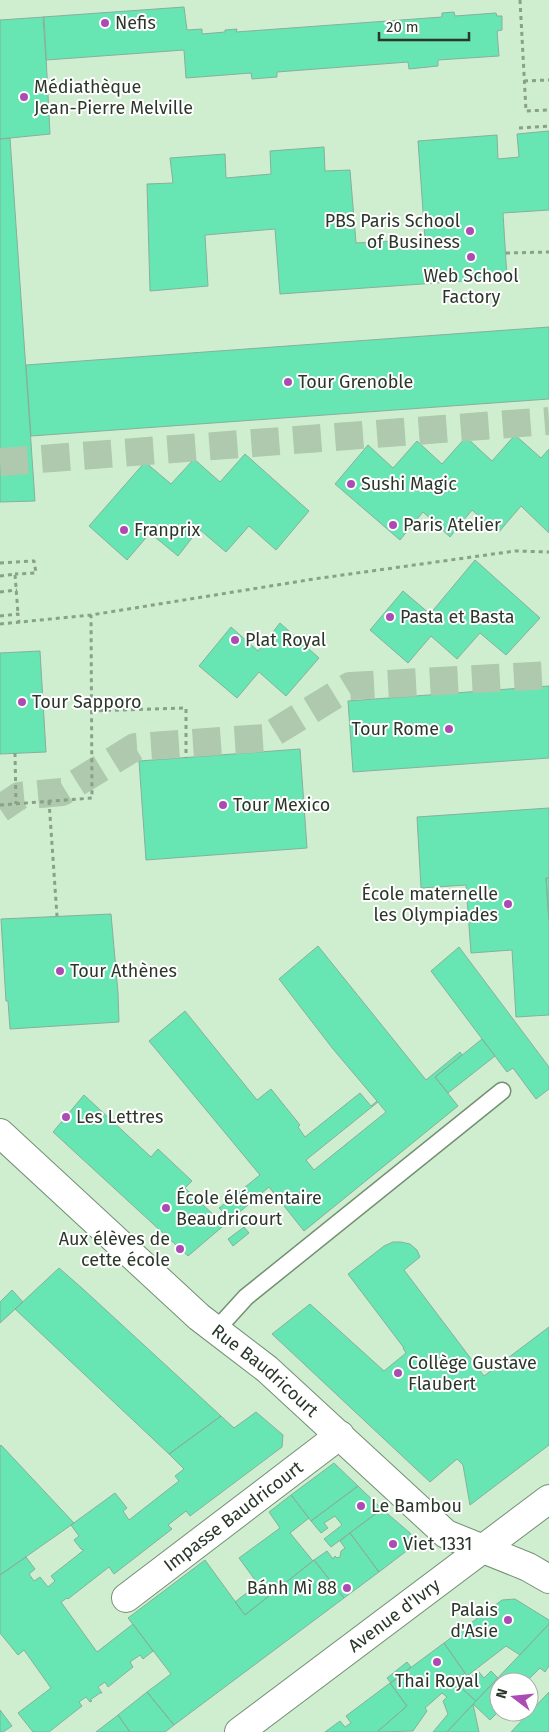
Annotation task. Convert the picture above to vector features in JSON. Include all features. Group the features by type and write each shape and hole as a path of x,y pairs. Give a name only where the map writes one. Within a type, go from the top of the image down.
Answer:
{"street":[{"name":"Rue Baudricourt","path":"0,1133 199,1317 267,1368 446,1534 528,1567 549,1579"},
{"name":"Impasse Baudricourt","path":"126,1598 340,1435"},
{"name":"Avenue d'Ivry","path":"239,1732 549,1499"}],"lane":[{"path":"216,1330 246,1297 502,1091"}],"path":[{"path":"520,0 526,111 549,110"},
{"path":"524,81 549,80"},
{"path":"519,128 549,126"},
{"path":"506,253 549,252"},
{"path":"0,624 91,615 314,578 515,551 549,552"},
{"path":"0,563 34,561 36,573 0,576"},
{"path":"15,574 19,623"},
{"path":"0,592 16,590"},
{"path":"0,616 18,614"},
{"path":"0,805 92,798 91,615"},
{"path":"91,711 186,708 186,758"},
{"path":"15,753 16,804"},
{"path":"49,801 57,916"}],"building":[{"path":"184,7 187,30 202,29 202,34 237,29 236,32 442,17 442,13 454,12 455,16 496,13 497,16 502,16 502,30 497,31 499,56 438,60 438,66 409,69 408,62 277,72 277,77 252,79 251,73 186,78 184,50 46,60 43,17"},
{"name":"Médiathèque Jean-Pierre Melville","path":"44,17 50,134 0,139 0,20"},
{"path":"549,131 549,210 503,213 507,278 280,294 275,229 205,235 208,286 150,291 147,184 173,183 170,158 225,154 226,178 271,174 270,151 324,147 325,171 350,170 356,243 425,239 418,141 497,135 498,159 519,157 517,134"},
{"path":"10,138 35,501 0,502 0,139"},
{"name":"Tour Grenoble","path":"549,327 549,399 31,436 26,365"},
{"path":"515,435 541,458 549,449 549,533 521,506 498,533 472,510 450,537 423,512 400,540 335,484 368,445 393,468 417,441 442,464 466,437 492,461"},
{"path":"245,454 309,511 276,550 249,526 226,552 199,529 178,556 150,533 127,560 89,526 145,462 171,484 194,459 220,482"},
{"path":"475,560 540,618 506,655 480,633 457,659 431,636 408,663 370,630 403,591 430,614"},
{"path":"280,623 319,658 286,696 259,672 237,698 199,666 231,627 258,651"},
{"name":"Tour Sapporo","path":"40,651 46,752 0,754 0,653"},
{"name":"Tour Rome","path":"549,686 549,758 353,772 348,701"},
{"name":"Tour Mexico","path":"300,749 307,848 146,860 139,761"},
{"name":"École maternelle les Olympiades","path":"549,808 549,878 546,878 549,921 549,1015 516,1017 512,950 471,953 466,885 421,888 417,817"},
{"path":"546,878 549,878 549,921"},
{"name":"Tour Athènes","path":"111,914 119,1022 10,1029 8,1001 6,1001 1,919"},
{"path":"318,946 426,1080 460,1052 462,1055 435,1077 458,1106 304,1231 269,1187 188,1256 53,1132 84,1095 151,1157 158,1149 192,1181 185,1188 217,1218 224,1213 219,1208 260,1175 149,1041 185,1011 257,1100 271,1089 300,1125 298,1127 305,1137 360,1093 371,1106 377,1101 333,1049 279,979","holes":["378,1102 386,1112 314,1170 306,1160"]},
{"path":"459,947 549,1067 549,1089 536,1099 513,1068 507,1072 431,971"},
{"path":"482,1039 495,1056 448,1093 435,1077"},
{"path":"244,1227 249,1233 233,1246 228,1239"},
{"name":"Collège Gustave Flaubert","path":"393,1242 410,1244 417,1250 420,1257 404,1270 484,1376 549,1327 549,1445 470,1505 463,1465 457,1459 430,1482 272,1334 310,1304 384,1371 406,1353 348,1274 384,1246"},
{"path":"59,1268 221,1416 169,1454 15,1309"},
{"path":"12,1290 23,1302 0,1323 0,1302"},
{"path":"256,1412 283,1435 282,1447 190,1516 186,1511 168,1525 172,1529 114,1574 109,1567 68,1599 61,1602 97,1652 133,1624 153,1651 143,1659 140,1655 130,1662 133,1667 108,1687 105,1682 98,1687 102,1693 90,1700 92,1701 90,1702 86,1697 79,1702 82,1706 49,1732 33,1732 18,1713 51,1688 24,1650 18,1655 0,1633 0,1575 26,1557 35,1569 29,1574 34,1581 40,1577 48,1587 55,1581 51,1576 84,1550 74,1540 79,1536 71,1525 115,1493 127,1508 123,1511 129,1520 179,1481 175,1476 184,1469 169,1454 221,1416 234,1428"},
{"path":"0,1446 74,1523 0,1575"},
{"path":"334,1463 358,1486 311,1521 291,1495"},
{"path":"358,1486 382,1509 331,1547 324,1539 342,1525 335,1516 324,1523 328,1528 321,1533 311,1521"},
{"path":"291,1495 309,1518 290,1533 313,1561 245,1615 235,1602 258,1584 239,1558 280,1528 269,1512"},
{"path":"382,1509 410,1533 413,1546 379,1572 350,1533"},
{"path":"350,1533 379,1572 344,1598 314,1560 327,1551 333,1559 335,1556 337,1558 340,1557 341,1551 345,1548 340,1541"},
{"path":"205,1560 245,1615 314,1560 344,1598 174,1725 147,1692 171,1674 128,1618"},
{"path":"515,1599 549,1620 549,1624 520,1655 506,1646 467,1676 444,1643 502,1600"},
{"path":"549,1624 549,1666 545,1672 540,1668 536,1672 503,1672"},
{"path":"444,1643 465,1673 455,1682 476,1701 447,1732 433,1732 448,1714 443,1701 447,1697 442,1693 425,1708 427,1711 413,1731 377,1732 407,1706 390,1683"},
{"path":"407,1662 411,1667 391,1683 387,1678"},
{"path":"478,1671 484,1678 489,1673 489,1687 476,1701 460,1687"},
{"path":"390,1683 407,1706 377,1732 325,1732 340,1721 345,1727 351,1723 346,1716"},
{"path":"489,1687 489,1719 473,1704"},
{"path":"147,1692 174,1725 165,1732 130,1732 118,1715"},
{"path":"549,1692 549,1732 511,1732 520,1722 539,1722 539,1703"},
{"path":"473,1704 479,1732 447,1732"},
{"path":"0,1710 12,1726 3,1732 0,1732"},
{"path":"118,1715 130,1732 96,1732"}],"tunnel":[{"path":"0,462 549,421"},
{"path":"0,809 19,796 62,792 135,747 265,738 350,686 549,675"}],"place":[{"name":"Nefis","path":"105,23"},
{"name":"Médiathèque Jean-Pierre Melville","path":"24,97"},
{"name":"PBS Paris School of Business","path":"470,231"},
{"name":"Web School Factory","path":"471,257"},
{"name":"Tour Grenoble","path":"288,382"},
{"name":"Sushi Magic","path":"351,484"},
{"name":"Paris Atelier","path":"393,525"},
{"name":"Franprix","path":"124,530"},
{"name":"Pasta et Basta","path":"390,617"},
{"name":"Plat Royal","path":"235,640"},
{"name":"Tour Sapporo","path":"22,702"},
{"name":"Tour Rome","path":"449,729"},
{"name":"Tour Mexico","path":"223,805"},
{"name":"École maternelle les Olympiades","path":"508,904"},
{"name":"Tour Athènes","path":"60,971"},
{"name":"Les Lettres","path":"66,1117"},
{"name":"École élémentaire Beaudricourt","path":"166,1208"},
{"name":"Aux élèves de cette école","path":"180,1249"},
{"name":"Collège Gustave Flaubert","path":"398,1373"},
{"name":"Le Bambou","path":"361,1506"},
{"name":"Viet 1331","path":"393,1544"},
{"name":"Bánh Mì 88","path":"347,1588"},
{"name":"Palais d'Asie","path":"508,1620"},
{"name":"Thai Royal","path":"437,1662"}]}
